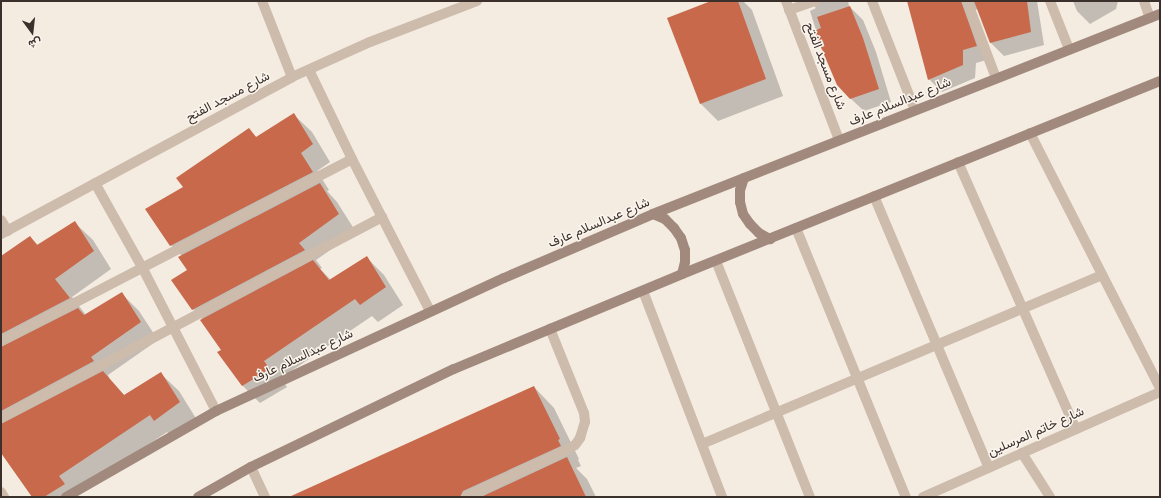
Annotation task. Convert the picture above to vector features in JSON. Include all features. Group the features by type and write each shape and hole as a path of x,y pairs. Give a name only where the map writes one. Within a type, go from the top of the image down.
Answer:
{"main road":[{"name":"شارع عبدالسلام عارف","path":"66,497 216,411 430,311 653,214 1155,16"},
{"path":"198,497 251,467 454,369 682,274 1160,81"},
{"path":"744,178 740,190 740,202 743,214 759,233 770,239"},
{"path":"653,214 665,219 681,238 685,250 685,262 682,274"}],"street":[{"path":"262,1 292,77"},
{"name":"شارع مسجد الفتح","path":"4,233 292,77 370,42 477,1"},
{"path":"788,6 815,1"},
{"path":"872,1 915,110"},
{"path":"967,1 996,78"},
{"path":"1050,1 1069,49"},
{"path":"1144,1 1155,16"},
{"name":"شارع مسجد الفتح","path":"788,6 839,140"},
{"path":"309,70 352,159 430,311"},
{"path":"1030,133 1160,388"},
{"path":"1,341 142,266 352,159"},
{"path":"958,162 1076,429"},
{"path":"95,183 142,266 216,411"},
{"path":"874,196 989,468"},
{"path":"1,418 382,217"},
{"path":"1,220 4,233"},
{"path":"796,228 906,497"},
{"path":"716,261 810,497"},
{"path":"702,444 1102,275"},
{"path":"643,291 722,497"},
{"path":"466,497 568,450 575,445 580,438 585,422 584,413 550,329"},
{"name":"شارع خاتم المرسلين","path":"923,497 1160,392"},
{"path":"1022,453 1050,497"},
{"path":"251,467 265,497"},
{"path":"1,492 4,497"}],"building":[{"path":"711,1 738,1 766,79 700,104 667,18"},
{"path":"907,1 961,1 977,46 963,50 963,65 928,80"},
{"path":"974,1 1027,1 1031,32 990,43"},
{"path":"850,6 863,38 879,89 850,99 837,85 814,31 821,28 817,17"},
{"path":"294,113 313,144 301,153 313,172 170,246 145,209 183,187 176,178 249,128 256,137"},
{"path":"320,183 339,214 299,243 305,250 192,310 171,280 187,270 178,257"},
{"path":"75,221 94,251 55,279 70,298 1,334 1,256 30,236 37,245"},
{"path":"367,256 386,287 360,305 355,299 264,361 270,369 242,386 217,352 221,350 200,320 313,260 329,280"},
{"path":"122,292 141,322 91,357 94,361 1,411 1,347 78,308 84,315"},
{"path":"103,371 124,395 161,372 180,402 154,421 150,415 59,476 65,484 44,497 32,497 1,453 1,424"},
{"path":"534,386 560,439 558,440 561,446 463,491 460,497 289,497"},
{"path":"567,457 586,497 481,497"}]}
